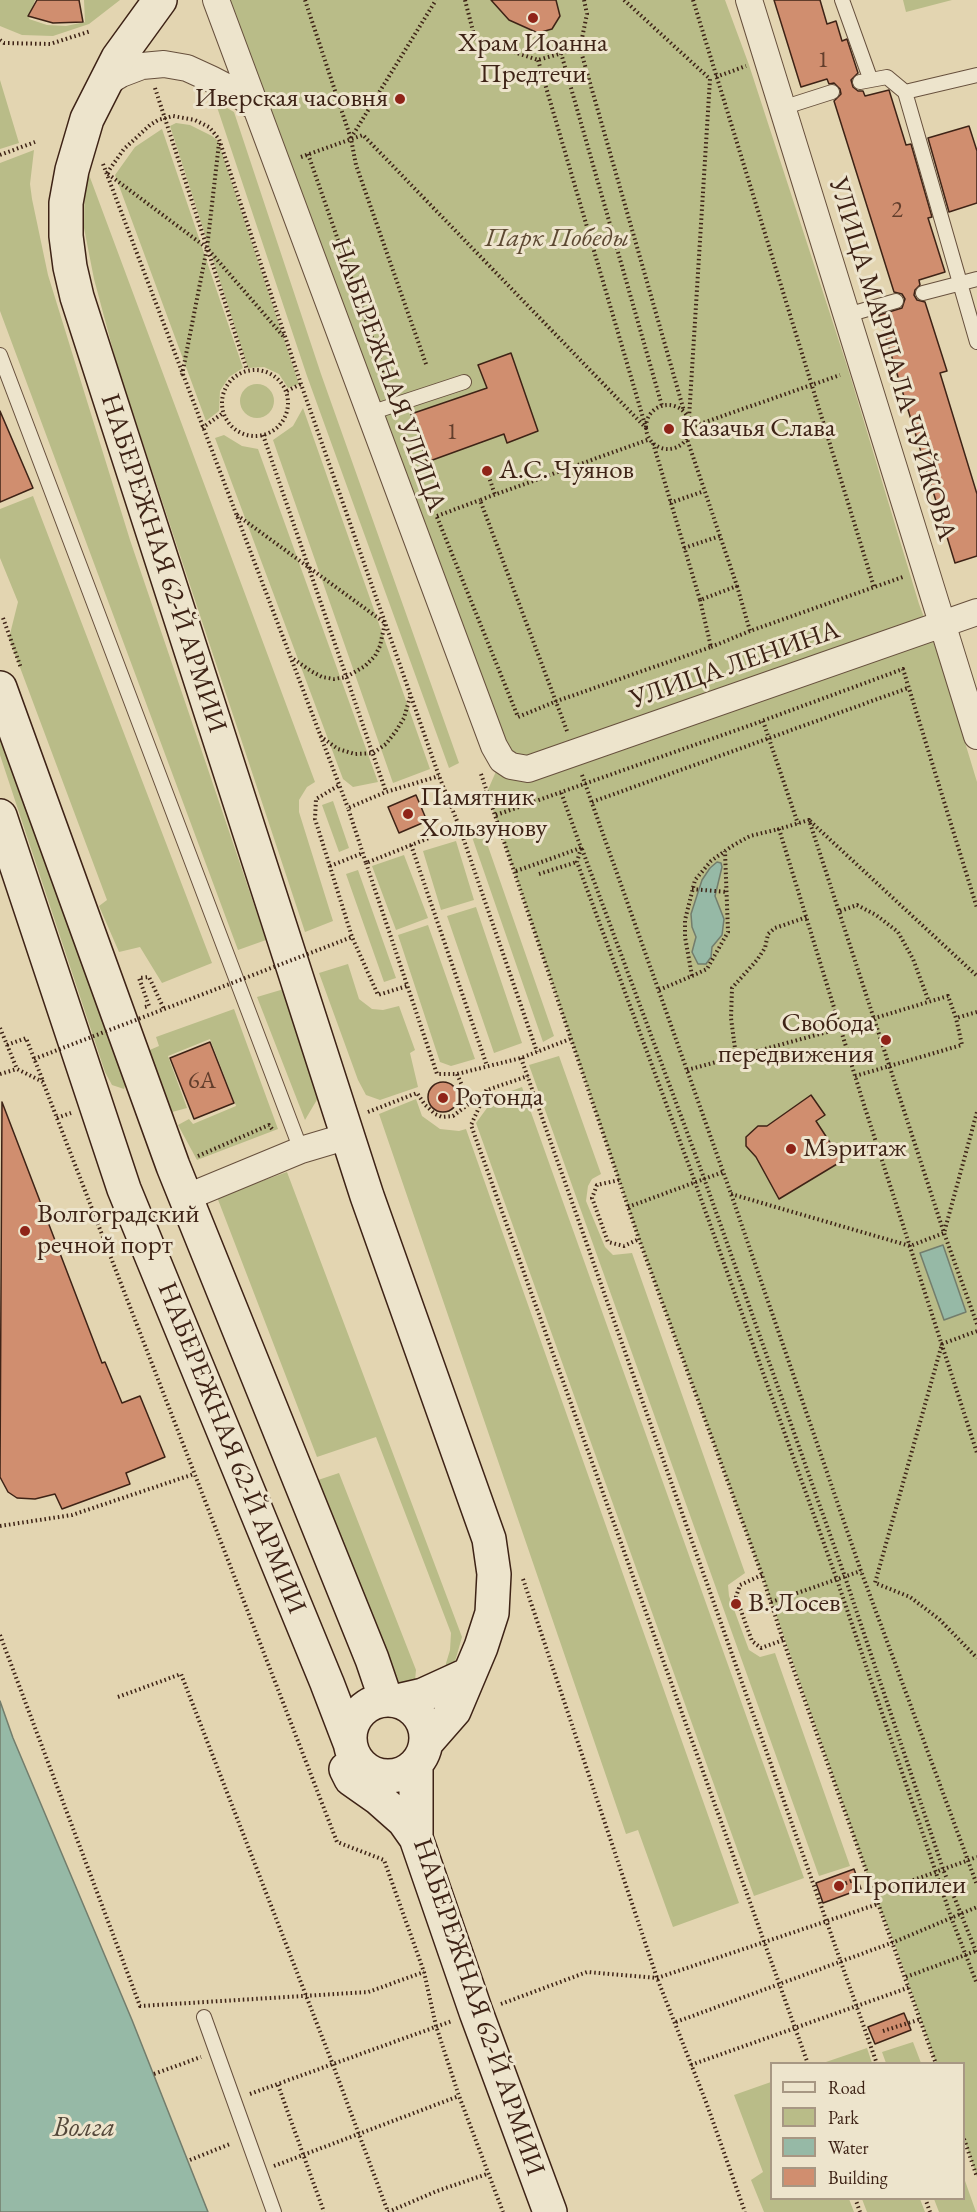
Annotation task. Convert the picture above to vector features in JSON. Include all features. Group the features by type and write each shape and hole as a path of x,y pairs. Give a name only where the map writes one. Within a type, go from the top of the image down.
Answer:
{"main road":[{"name":"НАБЕРЕЖНАЯ 62-Й АРМИИ","path":"160,0 136,30 103,85 87,119 66,203 70,267 77,297 367,1196 489,1539 494,1574 492,1613 454,1711"},
{"path":"0,688 185,1198 372,1659 392,1700 416,1712 423,1721 426,1732 421,1754"},
{"name":"НАБЕРЕЖНАЯ 62-Й АРМИИ","path":"0,816 124,1189 350,1743"},
{"path":"410,1830 376,1774 358,1762 350,1743 350,1730 359,1713 374,1702 423,1695 475,1660"},
{"path":"325,1677 326,1733 351,1779 410,1830"},
{"path":"376,1774 397,1775 408,1771 454,1711"},
{"path":"430,1878 431,1818 438,1765 454,1711"},
{"name":"НАБЕРЕЖНАЯ 62-Й АРМИИ","path":"421,1754 410,1830 430,1878 476,2013 550,2212"}],"street":[{"name":"НАБЕРЕЖНАЯ УЛИЦА","path":"216,0 494,746 502,760 511,766"},
{"name":"УЛИЦА МАРШАЛА ЧУЙКОВА","path":"749,0 977,736"},
{"path":"103,85 121,74 142,66 164,64 187,68 211,79 236,92 257,109"},
{"name":"УЛИЦА ЛЕНИНА","path":"511,766 528,769 977,612"},
{"path":"185,1198 301,1150 348,1136"}],"lane":[{"path":"842,0 865,80 887,77 905,92 977,342"},
{"path":"905,92 977,75"},
{"path":"783,108 832,92"},
{"path":"923,293 977,279"},
{"path":"847,315 896,301"},
{"path":"0,355 301,1150"},
{"path":"370,413 464,382"},
{"path":"204,2017 274,2212"}],"path":[{"path":"305,0 351,139 356,165 427,367"},
{"path":"351,139 436,0"},
{"path":"465,0 476,39 538,60 580,48"},
{"path":"584,0 587,14 580,48 684,411"},
{"path":"624,0 710,79"},
{"path":"693,0 874,587"},
{"path":"0,40 4,43 50,44 91,31"},
{"path":"561,53 662,406"},
{"path":"538,60 646,428 700,600 711,647"},
{"path":"710,79 749,65"},
{"path":"651,441 660,448 669,450 677,448 687,439 691,427 689,418 710,79"},
{"path":"154,84 247,370"},
{"path":"107,173 124,149 150,125 173,116 195,120 209,127 219,139 301,384 537,1052"},
{"path":"396,405 308,154 363,135 646,428"},
{"path":"182,375 207,248 219,139"},
{"path":"0,155 35,142"},
{"path":"107,173 207,248 286,339"},
{"path":"107,173 348,808 437,1074 457,1074 521,1058 570,1039"},
{"path":"247,370 266,371 275,375 287,391 289,402 287,414 273,431 263,435 243,434 228,422 224,413 222,402 224,391 229,382 247,370"},
{"path":"691,427 849,372"},
{"path":"287,391 301,384"},
{"path":"646,428 652,412 662,406 677,406 689,418"},
{"path":"202,428 224,413"},
{"path":"263,435 387,792"},
{"path":"687,439 750,631"},
{"path":"437,516 651,441"},
{"path":"487,471 495,495"},
{"path":"670,503 704,491"},
{"path":"480,500 557,701"},
{"path":"433,507 518,717 750,631 910,575"},
{"path":"236,514 385,623"},
{"path":"684,548 720,536"},
{"path":"700,600 737,586"},
{"path":"292,657 322,677 334,679 346,677 365,666 375,656 380,646 385,623"},
{"path":"496,815 903,669 977,908"},
{"path":"592,802 908,688"},
{"path":"320,736 338,749 355,754 373,753 386,744 396,731 404,717 411,696"},
{"path":"763,721 798,824"},
{"path":"479,769 516,871 570,1039 639,1239 762,1575 783,1640 878,1904 894,1942 935,2062"},
{"path":"348,808 387,792 439,776"},
{"path":"585,783 731,1194 861,1571 977,1885"},
{"path":"338,786 316,800 315,819 352,937 378,995 407,986"},
{"path":"450,802 487,792"},
{"path":"561,792 704,1178 845,1577 943,1869 977,1952 906,1977"},
{"path":"692,976 685,937 685,920 695,880 711,861 750,836 809,820"},
{"path":"809,820 944,1233 977,1324"},
{"path":"809,820 977,976"},
{"path":"366,863 459,826"},
{"path":"779,829 855,1076 977,1453"},
{"path":"411,845 487,1066"},
{"path":"581,848 577,862 837,1580 951,1917 977,1984"},
{"path":"516,871 581,848"},
{"path":"659,990 707,969 728,932 725,851"},
{"path":"330,866 363,853"},
{"path":"539,874 577,862"},
{"path":"692,889 727,892"},
{"path":"840,911 857,905 876,915 898,932 913,959 929,1002"},
{"path":"736,1056 731,1018 732,988 765,948 768,934 775,928 807,917"},
{"path":"34,1059 352,937"},
{"path":"149,1006 139,978 149,977 164,1009"},
{"path":"687,1070 842,1028 948,996 962,1045 855,1076"},
{"path":"956,1018 977,1012"},
{"path":"0,1028 16,1069"},
{"path":"7,1045 27,1038 337,1842 384,1860 424,1972 436,2026 459,2096 503,2212"},
{"path":"521,1058 876,2062"},
{"path":"0,1074 16,1069 43,1082"},
{"path":"457,1074 470,1104"},
{"path":"417,1093 435,1114 442,1117 453,1116 487,1090 528,1076"},
{"path":"487,1090 471,1125 807,2062"},
{"path":"944,1233 977,1112"},
{"path":"628,1207 723,1172"},
{"path":"619,1180 597,1185 592,1197 608,1242 624,1246 639,1239"},
{"path":"731,1194 910,1246 944,1233"},
{"path":"942,1344 977,1331"},
{"path":"875,1583 942,1344"},
{"path":"0,1526 72,1515 194,1474"},
{"path":"771,1602 861,1571"},
{"path":"521,1574 657,1978 676,2022 745,2212"},
{"path":"762,1575 740,1584 736,1597 752,1641 761,1648 783,1640"},
{"path":"866,1585 875,1583 910,1597 939,1619 977,1658"},
{"path":"0,1635 140,2006 368,1992 424,1972"},
{"path":"118,1697 181,1674 333,2065 387,2212 437,2191 487,2174"},
{"path":"875,1894 977,1857"},
{"path":"833,1888 869,1874"},
{"path":"234,2100 587,1972 657,1978 878,1904"},
{"path":"676,2022 894,1942 977,1907"},
{"path":"691,2065 910,1987"},
{"path":"883,2031 921,2019"},
{"path":"154,2074 216,2051"},
{"path":"278,2085 301,2155 324,2212"},
{"path":"301,2155 459,2096"},
{"path":"190,2160 248,2138"},
{"path":"965,2144 977,2177"}],"green space":[{"path":"0,0 35,0 29,19 47,25 66,26 85,22 84,0 120,0 89,24 53,36 22,35 0,26"},
{"name":"Парк Победы","path":"216,0 725,0 749,65 849,372 919,604 940,660 977,782 977,2177 965,2142 965,2062 936,2062 639,1239 487,792 501,760"},
{"path":"903,0 952,0 906,12"},
{"path":"0,80 19,143 0,149"},
{"path":"215,101 234,112 321,374 459,763 449,768 307,376"},
{"path":"176,123 190,125 218,141 299,384 288,388 279,374 264,367 248,368 170,126"},
{"path":"162,129 243,368 229,377 220,391 219,411 206,421 115,175 135,147"},
{"path":"34,150 30,184 48,275 130,540 266,940 238,950 0,311 0,163"},
{"path":"85,164 315,782 307,787 299,800 299,812 333,921 305,932 117,365 94,279 84,228"},
{"path":"257,384 269,389 274,401 269,413 257,418 245,413 240,401 245,389"},
{"path":"303,408 430,769 393,783 273,440 293,426"},
{"path":"224,435 242,446 258,449 378,782 353,787 343,779 215,438"},
{"path":"33,496 212,963 162,983 140,947 119,952 99,906 107,900 9,638 18,602 0,558 0,509"},
{"path":"0,728 128,1077 124,1089 112,1085 105,1072 0,755"},
{"path":"333,801 349,848 339,852 322,805"},
{"path":"482,829 554,1036 543,1042 471,834"},
{"path":"456,841 474,900 441,910 423,851"},
{"path":"404,855 428,918 396,930 372,866"},
{"path":"358,870 396,978 384,982 346,874"},
{"path":"476,907 522,1043 494,1053 447,916"},
{"path":"428,925 475,1059 451,1066 440,1062 398,935"},
{"path":"348,964 359,999 372,1009 383,1010 399,1006 415,1050 410,1053 418,1087 380,1100 366,1095 358,1080 319,973"},
{"path":"284,989 317,1087 318,1098 305,1120 257,997"},
{"path":"234,1009 278,1129 197,1160 178,1125 189,1119 193,1124 236,1106 210,1039 168,1056 187,1108 172,1112 167,1099 163,1101 145,1052 159,1046 156,1037"},
{"path":"559,1056 601,1174 592,1179 588,1186 586,1201 605,1247 613,1255 632,1253 745,1573 728,1585 729,1596 749,1650 760,1657 775,1653 850,1866 819,1876 529,1065"},
{"path":"522,1087 804,1878 754,1896 476,1123 495,1097"},
{"path":"416,1099 422,1116 440,1129 459,1131 466,1129 739,1903 673,1927 638,1830 626,1834 379,1114"},
{"path":"287,1172 462,1637 452,1672 444,1670 450,1650 451,1633 376,1437 317,1457 217,1197"},
{"path":"339,1473 416,1670 415,1681 404,1686 398,1681 318,1480"},
{"path":"913,2042 921,2062 886,2062 882,2052"},
{"path":"867,2048 872,2062 826,2062"},
{"path":"770,2082 770,2200 849,2200 854,2212 764,2212 751,2180 763,2172 734,2095"},
{"path":"965,2181 976,2212 939,2212 934,2200 965,2200"},
{"path":"862,2200 920,2200 925,2212 867,2212"}],"water":[{"path":"717,862 721,863 722,867 715,896 724,919 722,935 712,947 711,957 706,964 698,964 692,952 696,937 691,914 702,880"},
{"path":"943,1245 966,1312 944,1320 920,1253"},
{"name":"Волга","path":"0,1701 13,1738 132,2020 208,2212 0,2212"}],"building":[{"path":"37,0 79,0 83,22 53,23 28,16"},
{"name":"Храм Иоанна Предтечи","path":"491,0 556,0 560,16 552,29 538,33 509,20"},
{"path":"774,0 820,0 827,24 836,21 842,41 847,39 858,73 851,80 853,87 858,91 863,91 865,96 889,90 906,145 911,144 932,217 928,218 945,272 919,280 920,285 914,295 917,300 925,302 947,371 940,373 977,494 977,556 955,563 879,315 902,308 905,299 902,294 894,292 834,101 841,94 840,89 834,83 829,84 827,79 801,87"},
{"path":"969,126 977,151 977,203 949,212 928,138"},
{"path":"511,353 538,431 507,443 504,434 427,462 411,414 487,388 478,365"},
{"path":"0,411 33,488 0,502"},
{"name":"Памятник Хользунову","path":"416,795 427,821 399,833 388,807"},
{"path":"210,1042 234,1103 194,1119 170,1058"},
{"name":"Ротонда","path":"443,1082 454,1086 458,1097 454,1108 443,1112 432,1108 428,1097 432,1086"},
{"name":"Мэритаж","path":"811,1095 825,1115 816,1121 842,1161 779,1199 756,1157 746,1146 746,1137 758,1126 767,1126"},
{"path":"2,1102 102,1363 105,1362 122,1403 140,1396 165,1457 126,1473 130,1484 62,1509 55,1494 35,1499 17,1498 8,1492 0,1477"},
{"name":"Пропилеи","path":"854,1869 861,1889 823,1903 816,1883"},
{"path":"904,2013 911,2030 875,2044 868,2027"}],"place":[{"name":"Храм Иоанна Предтечи","path":"533,18"},
{"name":"Иверская часовня","path":"400,99"},
{"name":"Казачья Слава","path":"669,429"},
{"name":"А.С. Чуянов","path":"487,471"},
{"name":"Памятник Хользунову","path":"408,814"},
{"name":"Свобода передвижения","path":"886,1040"},
{"name":"Ротонда","path":"443,1098"},
{"name":"Мэритаж","path":"791,1149"},
{"name":"Волгоградский речной порт","path":"25,1231"},
{"name":"В. Лосев","path":"736,1604"},
{"name":"Пропилеи","path":"839,1886"}]}
